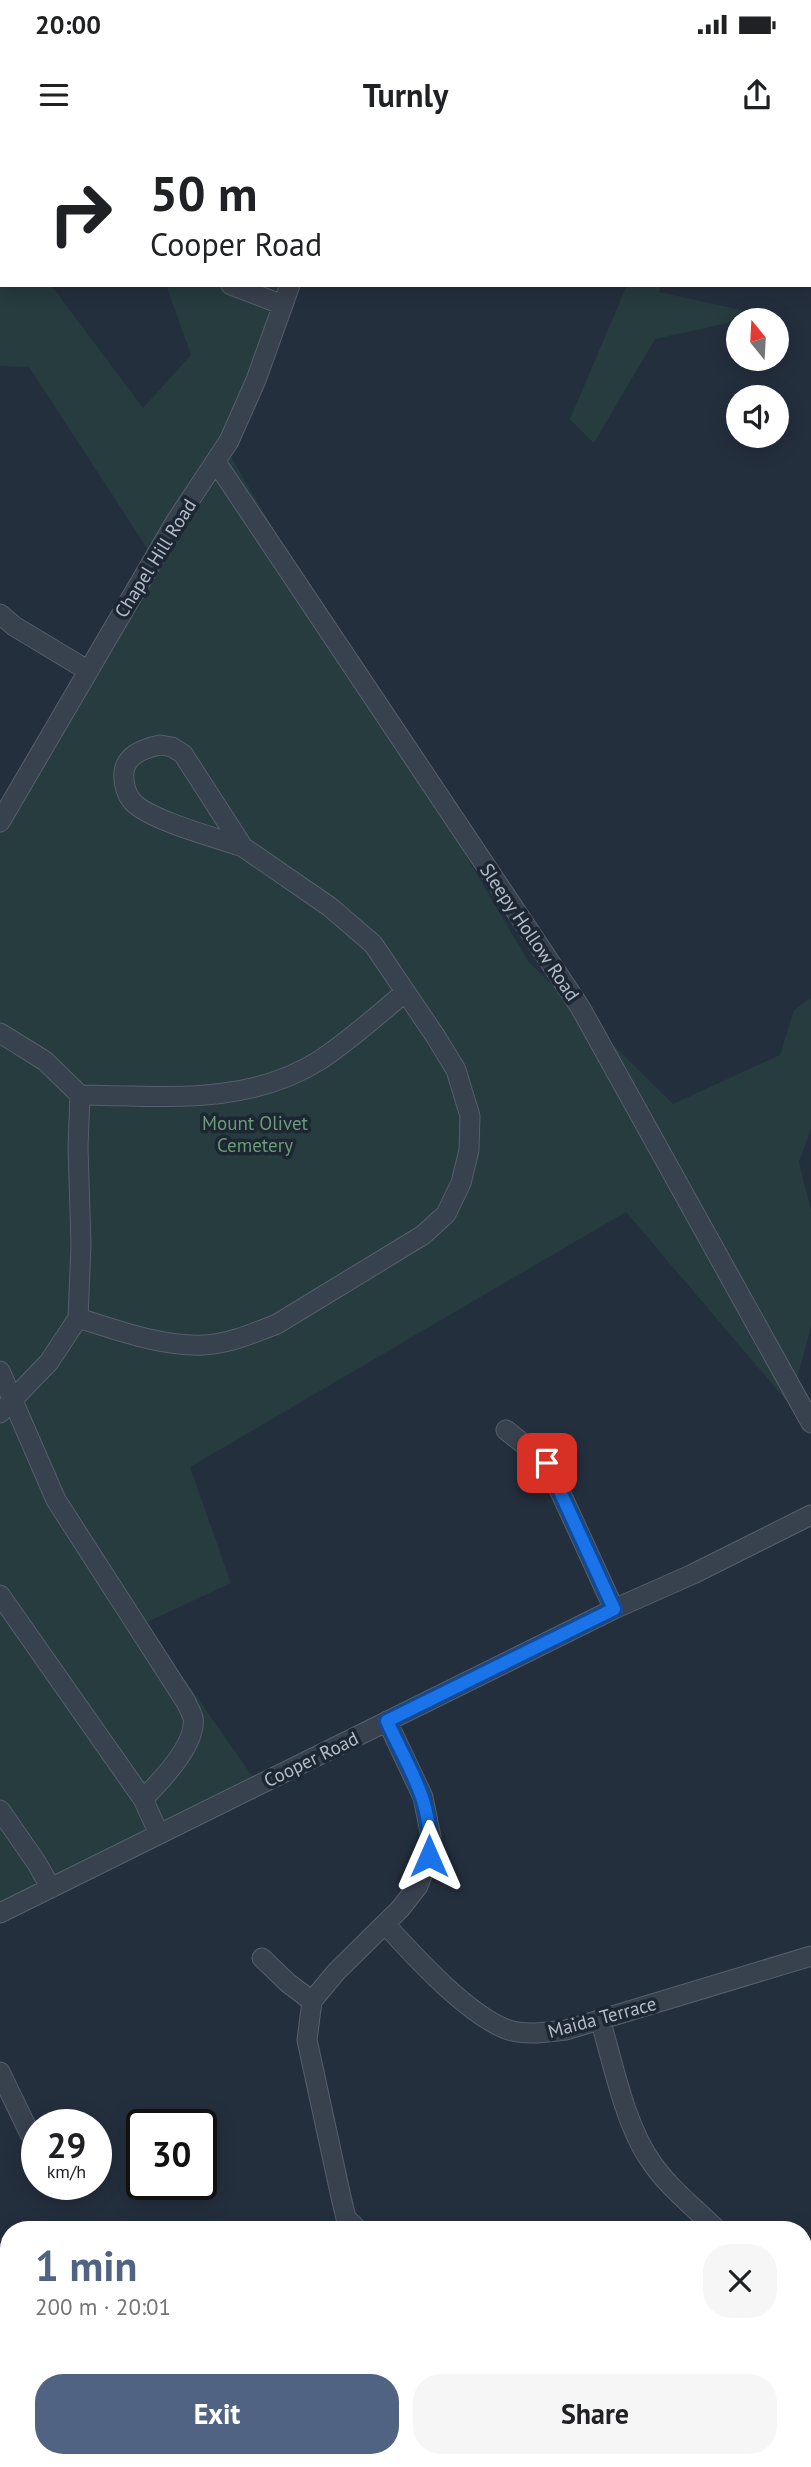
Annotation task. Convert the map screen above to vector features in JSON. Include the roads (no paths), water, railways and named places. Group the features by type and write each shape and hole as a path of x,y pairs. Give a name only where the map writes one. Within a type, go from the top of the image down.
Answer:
{"street":[{"path":"236,287 283,305"},
{"name":"Chapel Hill Road","path":"0,822 176,521 229,440 256,380 289,287"},
{"name":"Sleepy Hollow Road","path":"216,462 580,1007 811,1423"},
{"path":"0,614 87,670"},
{"path":"78,1318 129,1333 192,1345 208,1345 251,1335 276,1324 423,1236 451,1206 461,1183 469,1150 470,1116 456,1070 373,944 330,907 243,847 143,810 128,794 123,776 125,766 139,751 160,745 172,747 183,754 243,847"},
{"path":"2,1037 46,1061 80,1095 207,1096 259,1087 291,1075 348,1040 404,993"},
{"path":"6,1406 50,1362 78,1318 81,1245 78,1147 80,1095"},
{"path":"0,1371 6,1406 56,1500 186,1702 192,1717 189,1742 160,1782 143,1799"},
{"path":"506,1430 547,1463 614,1609"},
{"name":"Cooper Road","path":"0,1913 614,1609 693,1574 811,1515"},
{"path":"0,1595 143,1799 159,1834"},
{"path":"350,2221 346,2217 341,2197 307,2040 312,2001 418,1886 429,1856 431,1837 428,1813 387,1721"},
{"path":"0,1810 51,1888"},
{"name":"Maida Terrace","path":"385,1924 473,2011 495,2025 515,2032 537,2034 566,2030 811,1956"},
{"path":"262,1958 312,2001"},
{"path":"600,2019 620,2087 644,2152 661,2174 708,2221"},
{"path":"0,2072 21,2115"}],"park label":[{"name":"Mount Olivet Cemetery","path":"255,1134"}]}
